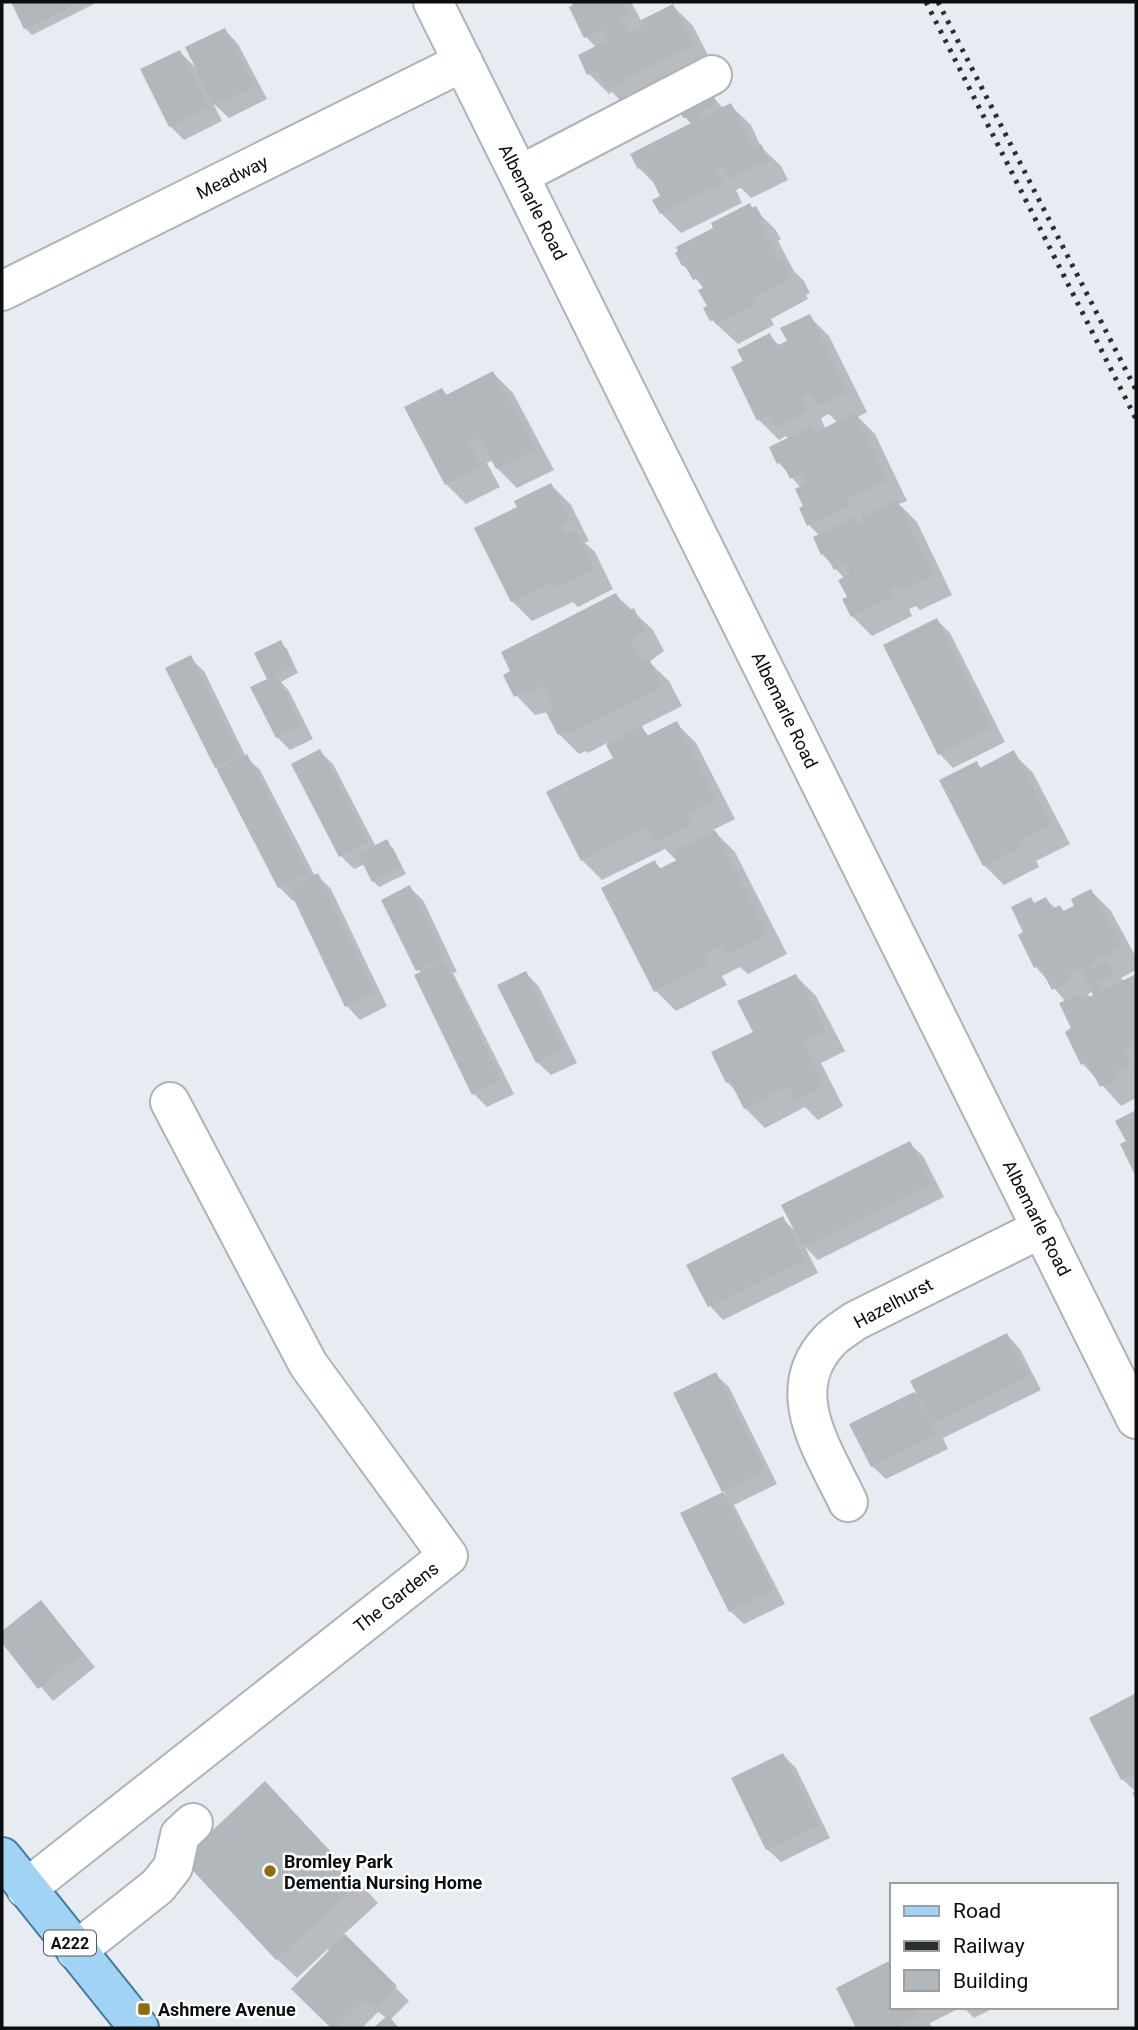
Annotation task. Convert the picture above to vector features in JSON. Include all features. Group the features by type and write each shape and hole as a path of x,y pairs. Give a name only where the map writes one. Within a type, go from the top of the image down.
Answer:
{"main road":[{"name":"A222","path":"2,1857 139,2028"}],"street":[{"name":"Albemarle Road","path":"433,2 1136,1419"},
{"name":"Meadway","path":"2,292 463,62"},
{"path":"520,176 712,75"},
{"name":"The Gardens","path":"26,1889 447,1556 308,1364 170,1102"},
{"name":"Hazelhurst","path":"848,1502 809,1421 806,1393 812,1365 829,1340 855,1321 1042,1228"},
{"path":"76,1951 158,1886 173,1867 180,1835 193,1823"}],"building":[{"path":"11,2 81,2 24,29"},
{"path":"571,2 623,2 630,15 621,19 628,34 644,26 641,20 673,4 694,45 607,89 597,70 587,75 578,55 608,40 603,29 584,38 569,7 573,5"},
{"path":"225,28 255,86 214,105 185,47"},
{"path":"180,50 210,107 169,127 140,69"},
{"path":"712,93 716,101 714,105 700,112 702,117 731,103 754,148 761,144 769,160 730,179 724,167 717,170 723,183 660,214 652,200 660,196 645,165 638,169 630,154 691,123 688,118 683,118 679,109"},
{"path":"750,203 752,208 756,206 763,219 759,221 780,261 784,259 791,272 787,274 789,279 752,298 755,305 716,325 714,320 710,321 703,308 707,306 698,290 703,288 698,278 693,280 685,265 682,266 675,253 678,251 676,247 713,228 711,223"},
{"path":"810,314 848,392 819,406 812,393 802,398 808,412 776,428 769,415 757,421 731,367 743,361 737,350 770,333 776,346 787,341 780,328"},
{"path":"493,371 536,449 496,469 480,437 469,443 481,467 445,485 404,407 442,388 446,395"},
{"path":"855,412 888,480 847,498 850,505 807,526 799,508 803,506 795,489 807,483 802,473 790,479 782,462 777,464 769,447 812,426 815,433"},
{"path":"551,483 571,521 561,525 565,534 575,530 594,569 557,588 553,582 511,602 474,528 517,507 514,501"},
{"path":"897,500 933,575 899,591 896,586 890,588 894,596 851,617 842,599 847,597 838,580 850,574 845,564 834,570 825,553 821,555 813,537 855,517 859,524 865,521 862,517"},
{"path":"616,593 626,612 634,608 645,631 630,641 642,663 649,659 663,686 567,734 566,731 558,735 546,712 554,707 543,685 514,697 503,675 510,671 501,652"},
{"path":"937,618 992,728 938,755 883,645"},
{"path":"281,640 293,666 276,675 301,725 276,738 250,687 267,679 254,653"},
{"path":"191,655 240,755 215,768 165,668"},
{"path":"677,721 716,799 686,814 691,824 655,842 648,827 581,861 546,792 613,758 606,745 642,726 647,736"},
{"path":"320,749 368,842 339,857 291,764"},
{"path":"1014,750 1051,824 1017,841 1020,847 983,866 939,780 977,761 980,768"},
{"path":"247,754 308,873 278,888 217,770"},
{"path":"715,830 768,934 726,955 721,946 704,955 708,965 654,992 601,888 655,860 659,869 677,860 672,852"},
{"path":"387,839 401,867 372,882 358,854"},
{"path":"318,873 375,993 345,1007 288,887"},
{"path":"410,885 444,958 416,971 381,900"},
{"path":"1091,889 1123,947 1089,964 1091,970 1107,962 1114,975 1098,983 1102,991 1136,974 1136,1039 1128,1043 1131,1048 1123,1051 1130,1064 1117,1070 1120,1077 1100,1087 1087,1062 1081,1065 1065,1032 1071,1028 1059,1003 1079,994 1082,1000 1093,995 1080,968 1069,974 1072,979 1052,990 1039,965 1034,968 1018,935 1023,932 1011,907 1031,897 1034,903 1046,897 1052,909 1060,905 1063,911 1074,906 1071,899"},
{"path":"444,961 501,1080 472,1095 414,975"},
{"path":"526,971 565,1049 536,1063 497,985"},
{"path":"796,974 826,1031 803,1042 824,1086 796,1101 788,1086 744,1109 730,1081 726,1083 711,1052 753,1032 737,1001"},
{"path":"1136,1110 1136,1177 1120,1144 1126,1141 1115,1121"},
{"path":"910,1141 931,1183 803,1247 781,1205"},
{"path":"783,1216 805,1259 708,1307 686,1265"},
{"path":"1007,1333 1029,1376 932,1424 910,1381"},
{"path":"716,1372 765,1470 722,1492 673,1393"},
{"path":"914,1392 936,1435 871,1467 849,1424"},
{"path":"723,1492 773,1590 729,1612 680,1513"},
{"path":"41,1600 83,1653 38,1689 2,1643 2,1631"},
{"path":"1136,1693 1136,1772 1121,1780 1089,1718"},
{"path":"783,1753 818,1825 766,1850 731,1778"},
{"name":"Bromley Park Dementia Nursing Home","path":"265,1781 359,1882 276,1960 182,1859"},
{"path":"345,1934 397,1986 375,2008 364,2000 336,2028 331,2028 291,1989"},
{"path":"890,1961 890,2009 914,2009 918,2017 895,2028 856,2028 836,1988"},
{"path":"388,2015 399,2028 373,2028"}],"railway":[{"path":"926,2 1136,419"},
{"path":"938,2 1136,390"}],"place":[{"name":"Bromley Park Dementia Nursing Home","path":"270,1871"},
{"name":"Ashmere Avenue","path":"144,2009"}]}
